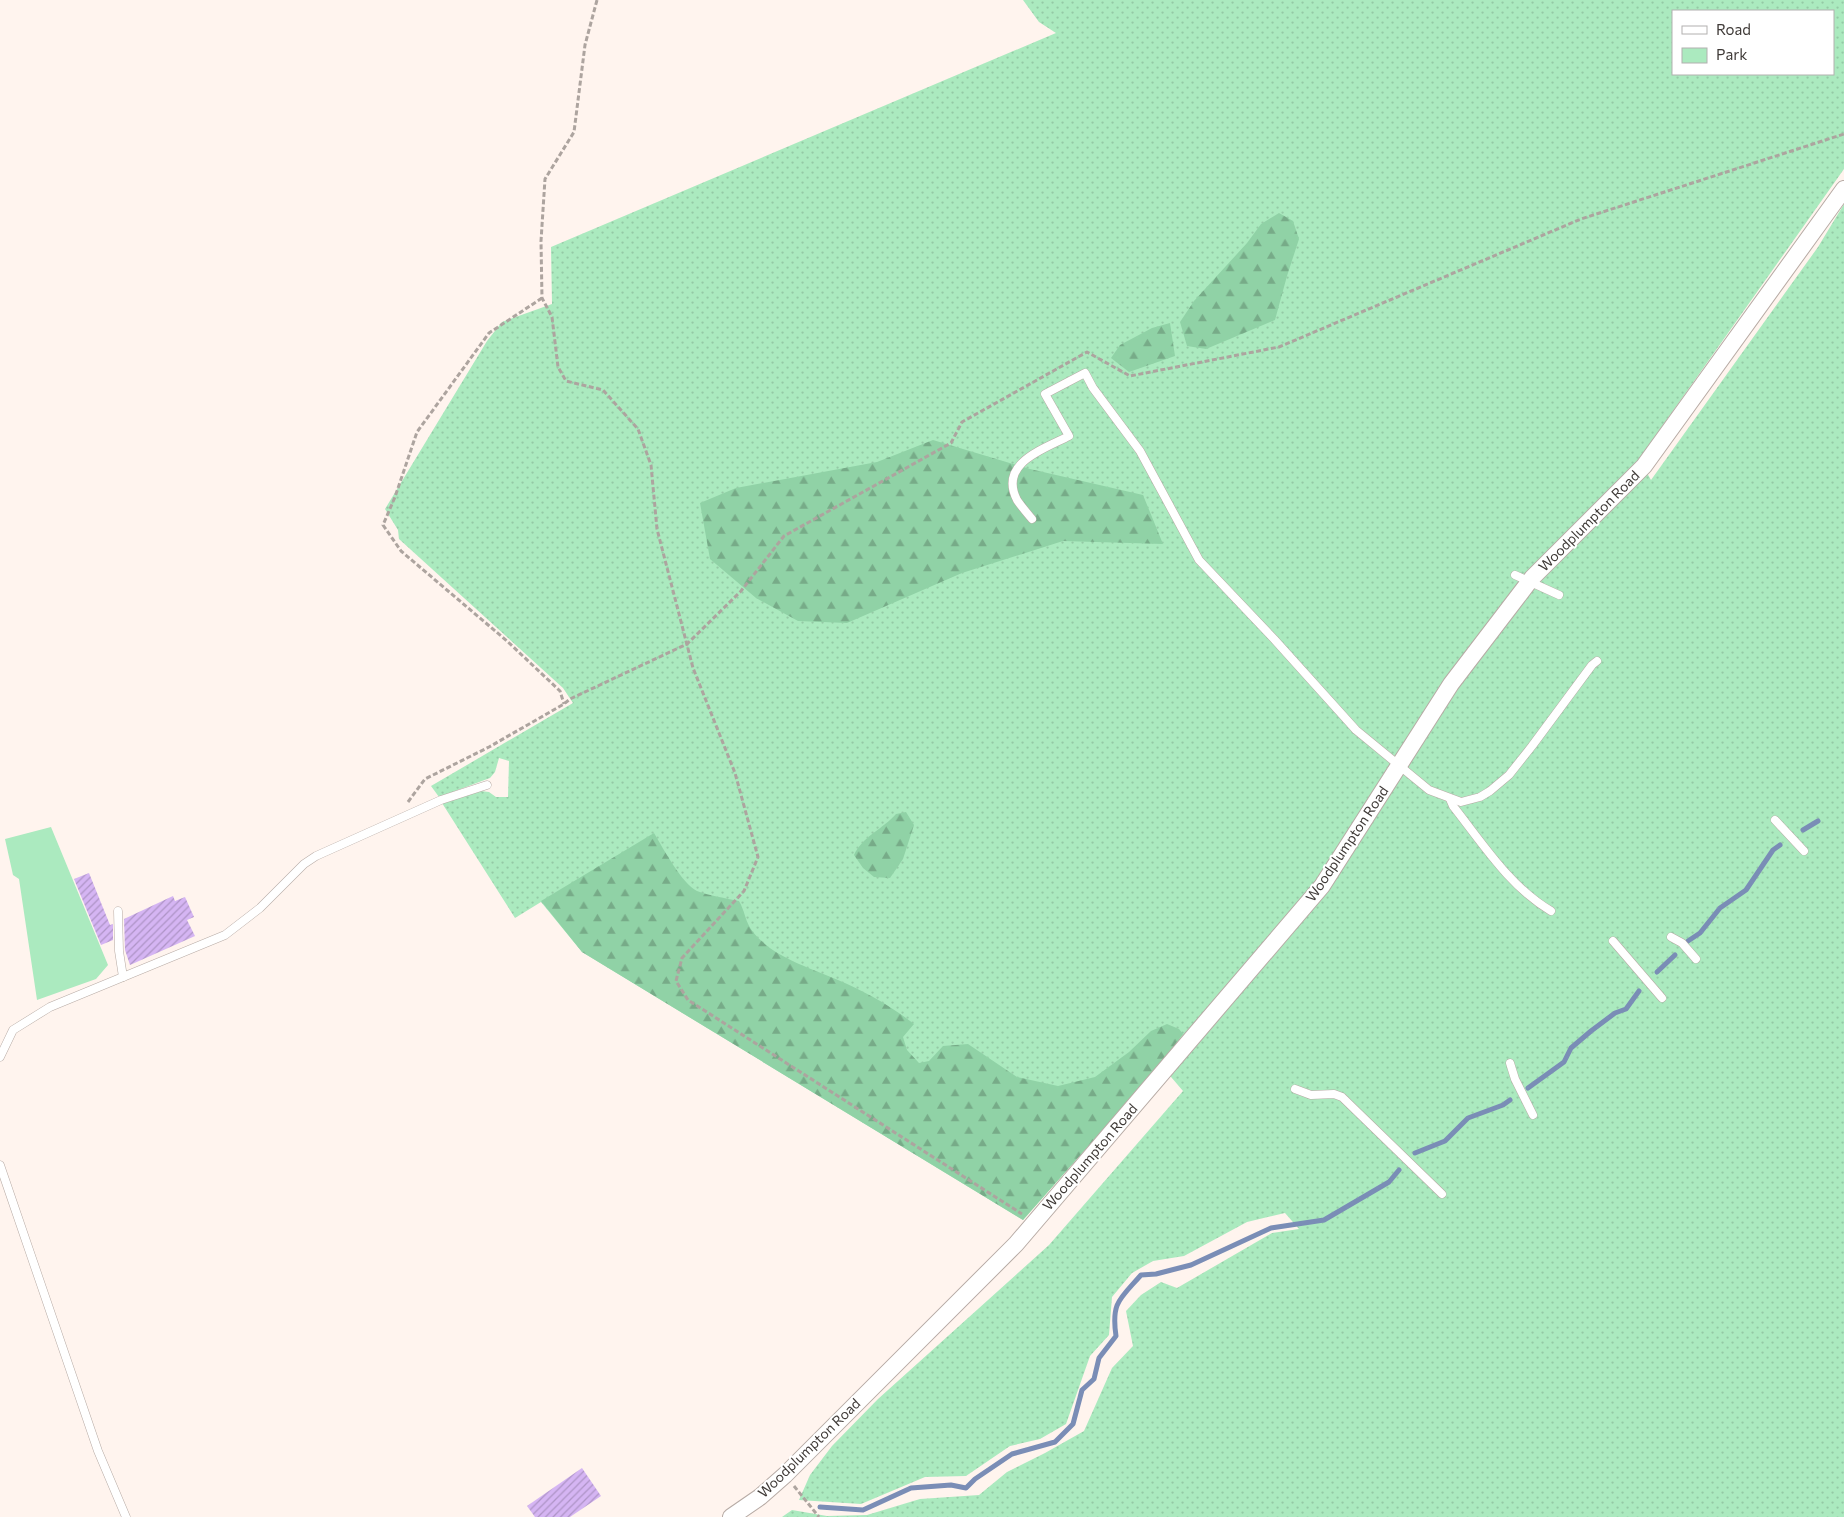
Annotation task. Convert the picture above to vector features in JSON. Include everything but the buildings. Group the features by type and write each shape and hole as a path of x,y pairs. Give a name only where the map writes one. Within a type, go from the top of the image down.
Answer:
{"street":[{"name":"Woodplumpton Road","path":"731,1517 760,1497 785,1475 1016,1244 1322,886 1451,684 1522,578 1644,466 1844,189"}],"lane":[{"path":"1032,519 1018,500 1014,490 1012,480 1015,471 1021,462 1069,436 1045,394 1085,373 1093,388 1140,451 1199,560 1356,730 1429,790 1461,802 1480,797 1509,775 1592,665 1597,661"},
{"path":"1522,578 1559,595"},
{"path":"0,1057 13,1030 50,1007 225,935 260,908 304,864 316,856 441,800 487,784"},
{"path":"1450,799 1453,806 1521,890 1536,902 1552,911"},
{"path":"1775,820 1804,851"},
{"path":"118,911 119,951 124,977"},
{"path":"1670,937 1682,943 1696,959"},
{"path":"1613,941 1662,998"},
{"path":"1510,1063 1515,1079 1532,1115"},
{"path":"1295,1089 1311,1095 1334,1094 1342,1097 1442,1194"},
{"path":"0,1165 98,1451 126,1517"}],"path":[{"path":"598,0 585,45 574,132 545,179 541,241 542,298 552,316 558,367 566,381 604,390 638,429 650,465 657,529 693,668 735,773 758,857 744,891 682,958 676,981 688,1000 1035,1222"},
{"path":"393,821 425,779 489,747 570,699 687,644 741,591 784,536 951,443 962,422 1087,352 1130,376 1279,347 1581,219 1844,134"},
{"path":"542,298 489,333 416,432 395,497 383,525 401,551 507,641 560,691 564,704"},
{"path":"785,1475 819,1517"}],"green space":[{"path":"1023,0 1844,0 1844,169 1639,459 1651,480 1818,247 1844,204 1844,1517 782,1517 792,1510 827,1516 867,1515 920,1499 979,1495 1007,1472 1084,1431 1112,1368 1133,1346 1126,1311 1141,1295 1161,1282 1177,1288 1272,1233 1299,1229 1285,1213 1247,1222 1184,1256 1153,1261 1132,1273 1112,1297 1109,1335 1090,1356 1066,1424 1040,1439 1010,1446 966,1476 925,1477 861,1504 799,1500 810,1475 832,1446 878,1399 1049,1245 1183,1091 1160,1064 1023,1220 582,952 541,902 515,918 442,803 481,791 489,792 496,797 508,797 509,761 499,758 495,772 490,778 439,797 431,786 573,703 563,688 399,539 398,530 385,509 487,341 502,322 552,304 551,247 1056,33 1039,22"},
{"path":"1279,213 1293,221 1299,239 1275,320 1206,349 1187,346 1180,322 1194,301 1247,243 1261,224"},
{"path":"1170,323 1175,356 1129,372 1111,358 1120,345 1152,328"},
{"path":"933,440 1030,469 1143,495 1163,544 1063,541 962,573 847,623 798,621 756,598 710,559 700,503 736,488 877,462"},
{"path":"906,812 914,825 903,859 890,878 874,877 863,868 854,855 862,843 896,814"},
{"path":"51,827 108,965 96,979 37,1000 19,879 13,875 5,839"},
{"path":"654,833 673,865 691,887 707,894 739,901 750,928 771,949 792,961 868,994 914,1024 903,1037 907,1050 919,1063 929,1061 943,1046 968,1044 1017,1077 1058,1086 1095,1077 1129,1052 1151,1031 1167,1024 1179,1029 1183,1034 1161,1064 1023,1220 582,952 541,901"}],"waterway":[{"path":"1803,830 1818,821"},
{"path":"1688,941 1700,933 1720,908 1746,890 1773,850 1780,845"},
{"path":"1657,972 1675,955"},
{"path":"1528,1088 1564,1062 1571,1048 1591,1031 1615,1013 1626,1009 1639,991"},
{"path":"1415,1153 1445,1141 1468,1118 1503,1105 1510,1100"},
{"path":"820,1507 863,1510 911,1488 951,1485 966,1488 975,1479 1012,1454 1055,1442 1073,1424 1082,1390 1094,1379 1099,1358 1116,1336 1116,1308 1123,1296 1141,1275 1156,1274 1191,1265 1271,1228 1324,1220 1389,1182 1399,1170"}]}
